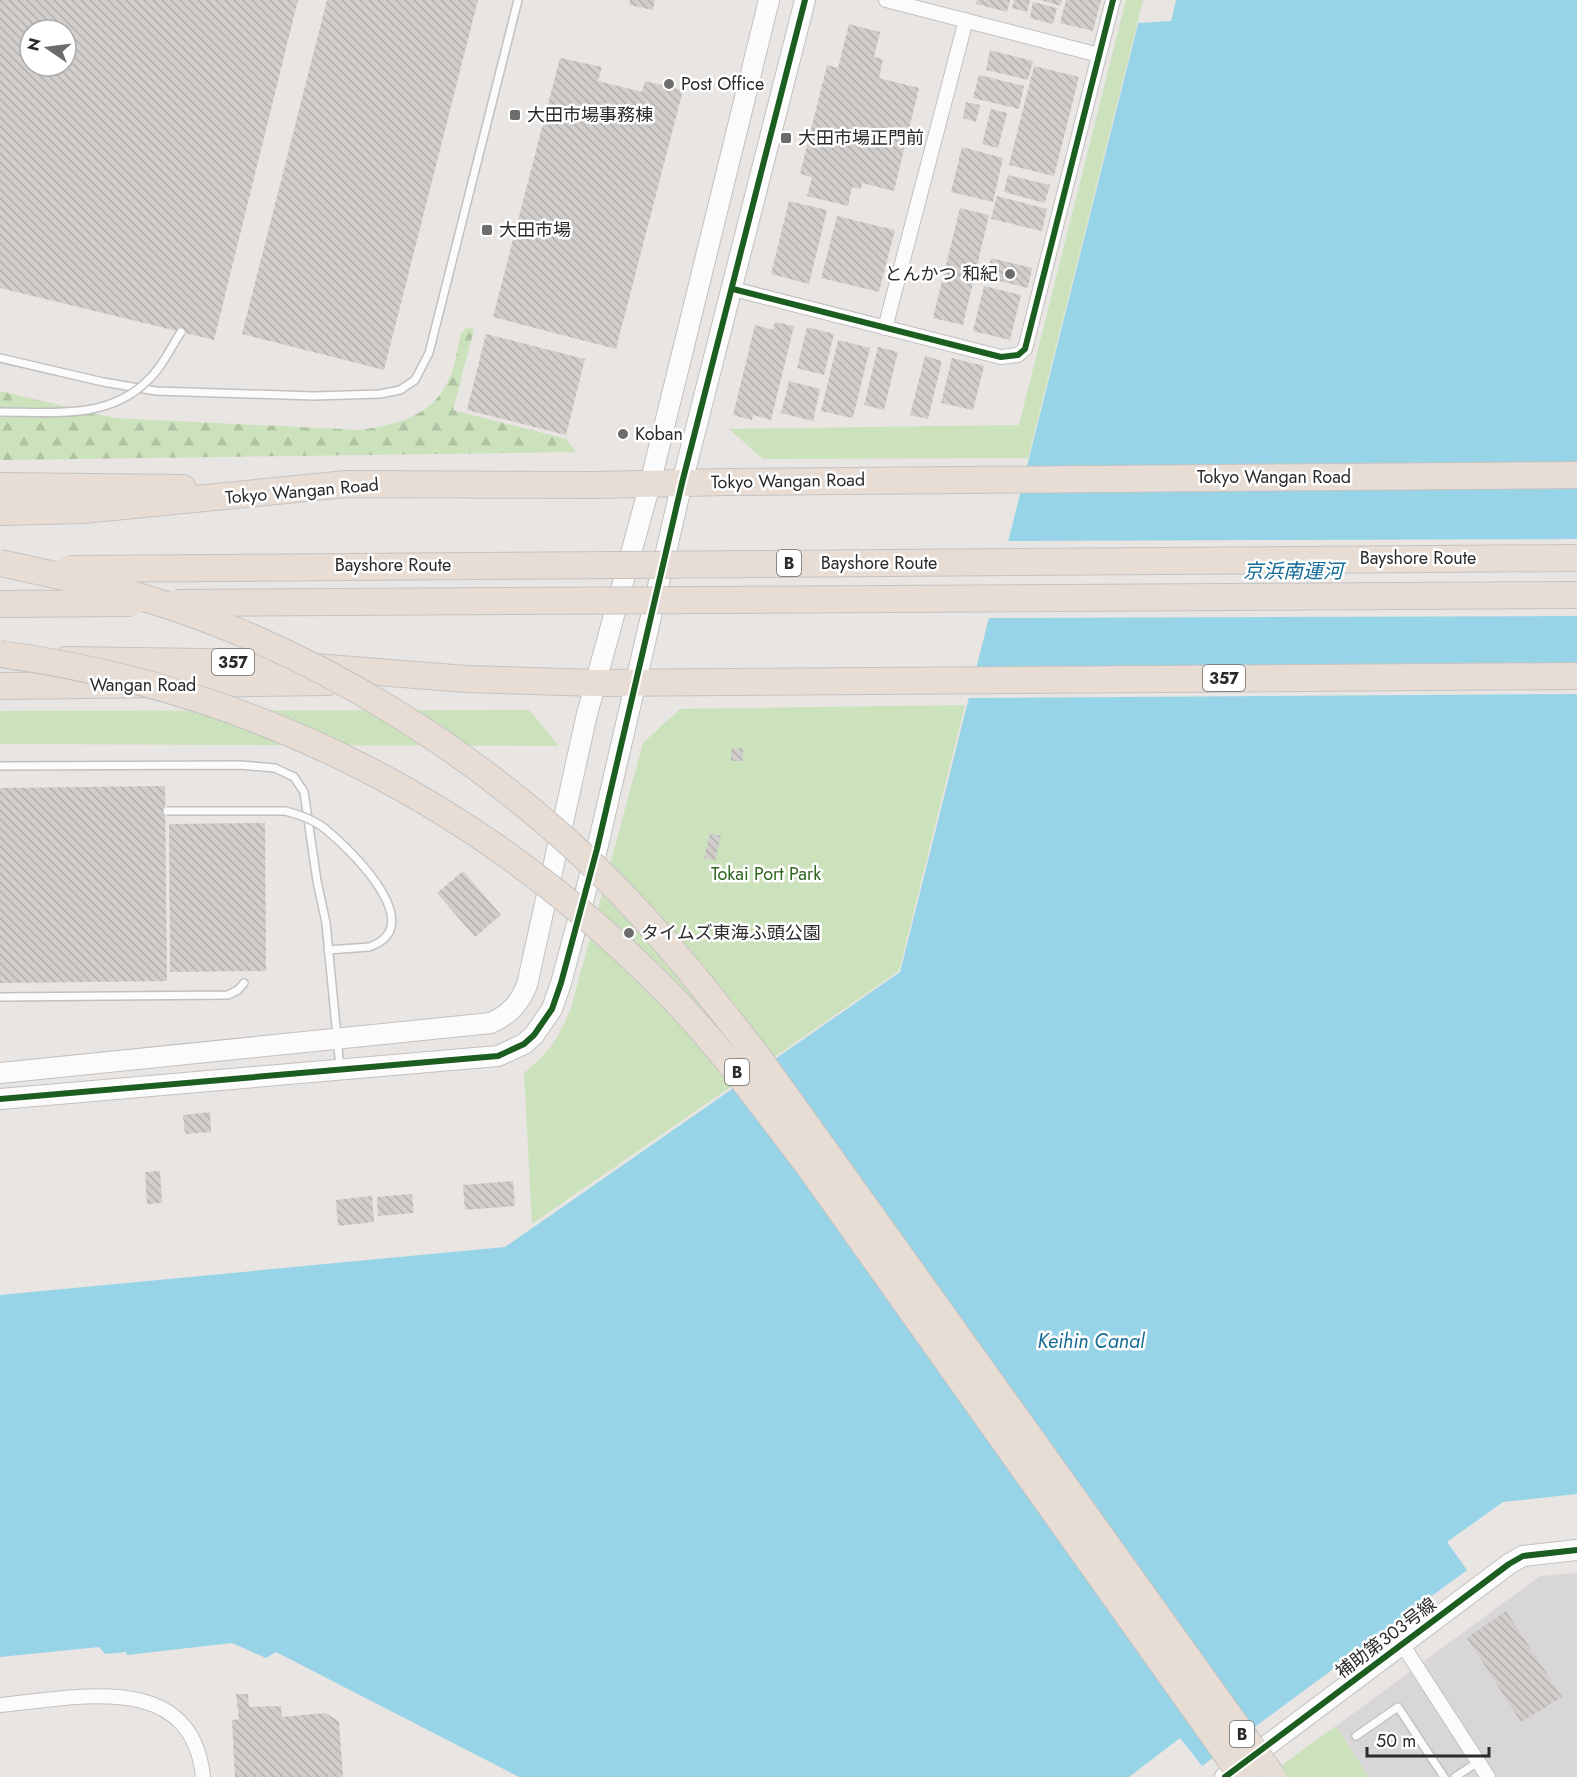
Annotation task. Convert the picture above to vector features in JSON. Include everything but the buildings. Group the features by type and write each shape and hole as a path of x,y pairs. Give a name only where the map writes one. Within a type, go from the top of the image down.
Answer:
{"highway":[{"name":"Tokyo Wangan Road","path":"0,512 83,510 347,484 650,484 1577,475"},
{"path":"0,486 140,486 267,493"},
{"name":"Bayshore Route","path":"0,569 1577,558"},
{"name":"B","path":"0,563 66,576 143,597 239,633 324,673 401,716 469,762 513,795 607,879 694,973 758,1057 1273,1777"},
{"name":"Bayshore Route","path":"0,604 1577,595"},
{"name":"B","path":"0,654 92,669 149,683 210,701 318,744 369,769 465,826 566,901 617,944 690,1018 738,1074 808,1165 1243,1777"},
{"name":"357","path":"0,660 123,659 265,663 466,679 595,683 1577,676"},
{"name":"Wangan Road","path":"0,686 466,679"}],"street":[{"path":"0,1073 338,1041 491,1023 505,1016 518,1003 527,985 595,683 650,484 769,0"},
{"path":"0,1099 498,1056 524,1044 534,1035 552,1009 597,849 681,483 733,289 805,0"},
{"path":"890,0 1099,55"},
{"path":"733,289 1001,357 1018,355 1025,349 1113,0"},
{"path":"885,328 966,20"},
{"name":"補助第303号線","path":"1225,1777 1523,1556 1577,1550"},
{"path":"1402,1644 1488,1777"},
{"path":"0,1706 123,1697 150,1702 175,1715 192,1736 198,1748 203,1777"}],"lane":[{"path":"0,358 103,382 156,391 314,396 380,394 400,390 415,380 429,353 518,0"},
{"path":"0,412 78,412 108,406 146,382 181,332"},
{"path":"0,766 240,765 275,768 294,777 304,792 317,881 326,922 340,1071"},
{"path":"167,812 285,811 301,815 329,832 379,886 391,904 392,922 388,935 380,943 369,947 328,950"},
{"path":"0,998 228,995 238,990 244,983"},
{"path":"1356,1736 1398,1707 1444,1777"},
{"path":"1455,1777 1478,1761"}],"shaded area":[{"path":"1577,1573 1577,1777 1369,1777 1336,1726 1540,1576"}],"green space":[{"path":"1126,0 1143,0 1028,458 763,459 729,429 1019,425"},
{"path":"466,328 474,329 453,410 566,439 576,452 0,460 0,391 114,418 360,430 398,422 421,411 440,395 452,372 461,333"},
{"name":"Tokai Port Park","path":"965,705 899,971 532,1224 524,1073 552,1044 571,1008 643,743 680,709"},
{"path":"529,710 559,746 0,744 0,711"},
{"path":"1336,1726 1369,1777 1265,1777"}],"water":[{"name":"Keihin Canal","path":"1144,0 1577,0 1577,1494 1503,1502 1447,1542 1467,1570 1202,1766 1180,1738 1129,1777 519,1777 276,1652 266,1658 232,1643 127,1655 126,1652 105,1654 99,1647 0,1657 0,1295 505,1247 900,972"}],"pier":[{"path":"1144,0 1176,0 1171,21 1138,23"},
{"path":"1577,539 1577,616 986,618 1005,541"},
{"path":"1577,668 1577,694 966,698 972,671"}],"cycle path":[{"path":"0,1099 498,1056 524,1044 534,1035 552,1009 561,983 597,849 682,483 805,0"},
{"path":"733,289 1001,357 1018,355 1025,349 1113,0"},
{"path":"1225,1777 1509,1564 1523,1556 1577,1550"}],"place":[{"name":"Post Office","path":"669,84"},
{"name":"大田市場事務棟","path":"515,115"},
{"name":"大田市場正門前","path":"786,138"},
{"name":"大田市場","path":"487,230"},
{"name":"とんかつ 和紀","path":"1010,274"},
{"name":"Koban","path":"623,434"},
{"name":"タイムズ東海ふ頭公園","path":"629,933"}],"water label":[{"name":"京浜南運河","path":"1293,571"}]}
